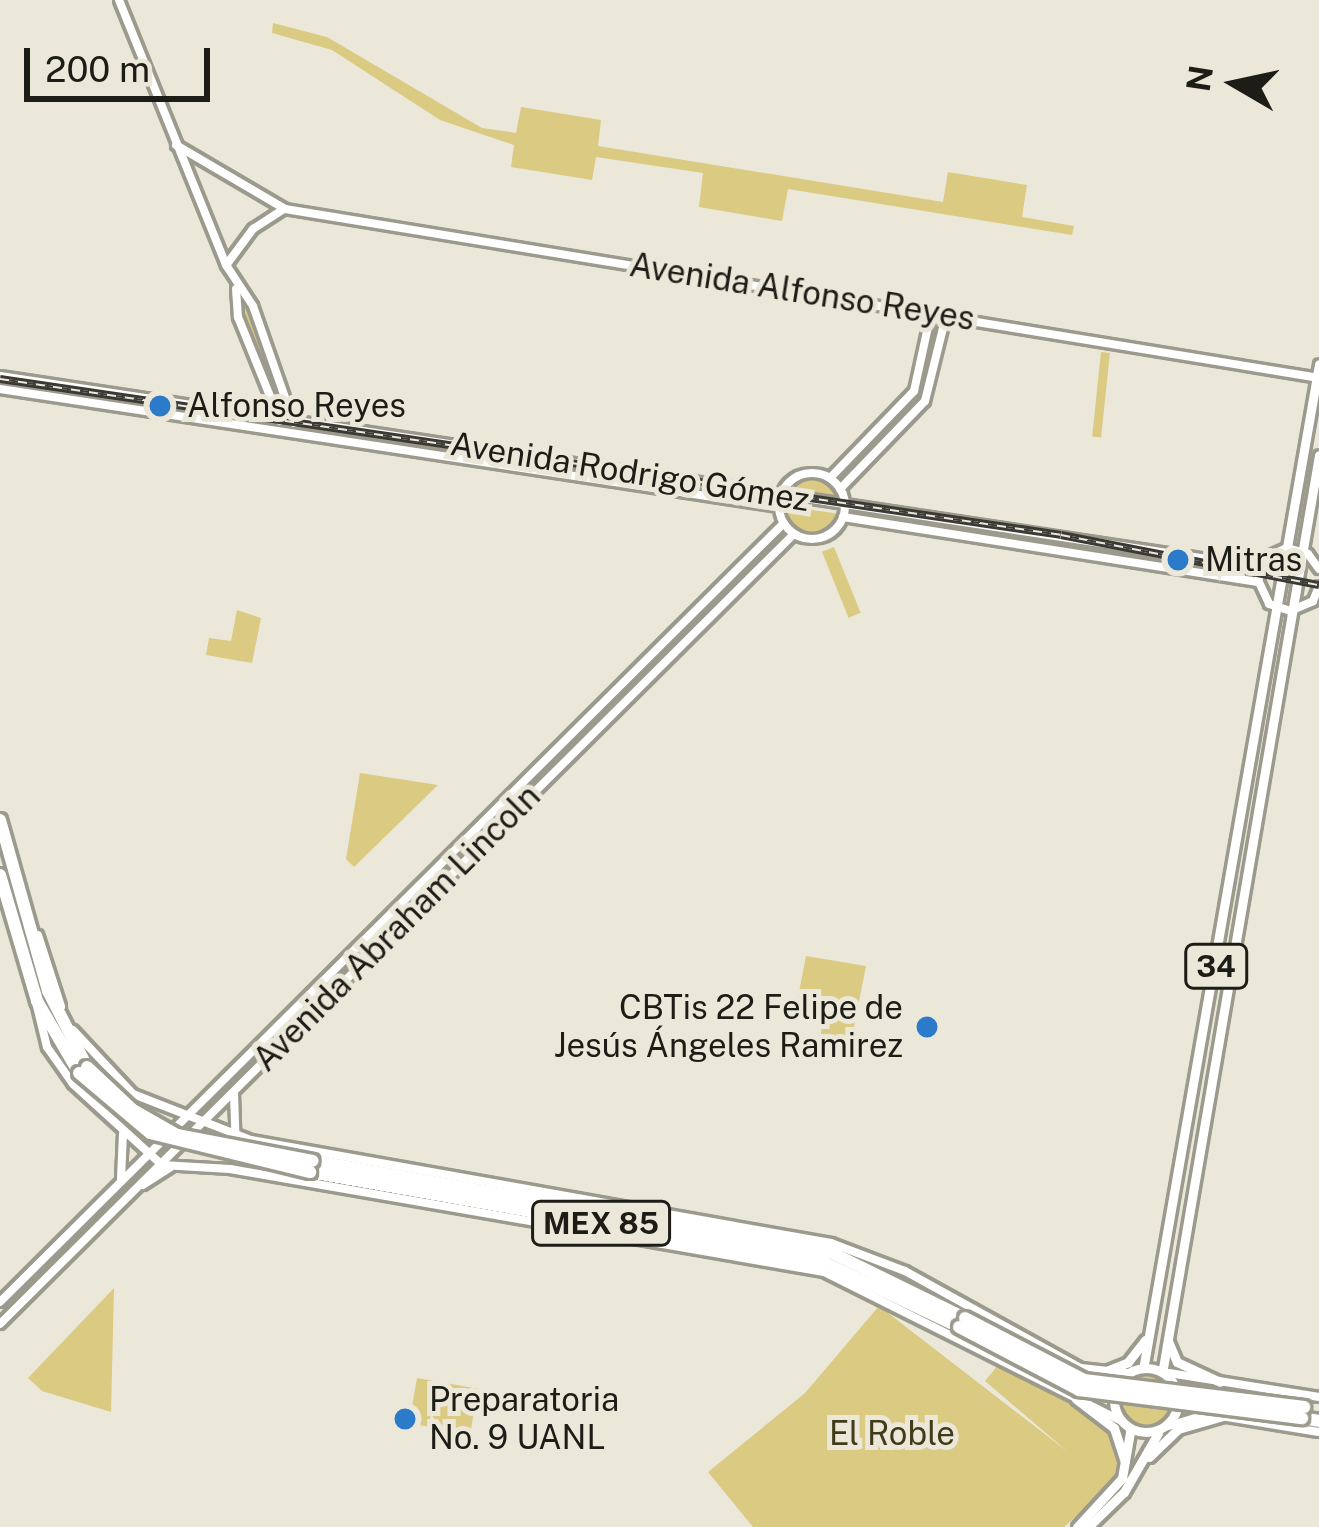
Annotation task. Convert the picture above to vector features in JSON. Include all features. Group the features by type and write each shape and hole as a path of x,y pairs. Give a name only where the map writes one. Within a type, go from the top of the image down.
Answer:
{"highway":[{"name":"MEX 85","path":"0,820 24,914 61,1024 83,1070"},
{"name":"MEX 85","path":"1,879 37,1001 83,1070 133,1110 177,1135 376,1184 807,1259 889,1282"},
{"name":"MEX 85","path":"311,1166 392,1174 818,1250 1084,1380 1308,1412 1319,1421"},
{"path":"392,1174 456,1174"},
{"path":"376,1184 454,1208"},
{"path":"858,1250 889,1282"},
{"path":"834,1275 889,1282"}],"main road":[{"path":"118,0 226,266 253,306 294,421 290,433"},
{"name":"Avenida Alfonso Reyes","path":"176,146 286,209 1318,378"},
{"path":"226,266 253,229 286,209"},
{"path":"236,287 236,310 279,418 290,433"},
{"path":"830,478 908,398 923,367 932,313"},
{"path":"841,489 926,401 946,316"},
{"name":"34","path":"1144,1364 1319,364"},
{"name":"Avenida Rodrigo Gómez","path":"0,376 1260,567"},
{"name":"Avenida Rodrigo Gómez","path":"0,389 779,507"},
{"name":"34","path":"1088,1527 1161,1430 1165,1330 1319,455"},
{"path":"799,476 830,478 841,489 844,517 824,537 794,534 784,524 779,507 782,495 799,476"},
{"name":"Avenida Rodrigo Gómez","path":"844,517 1258,582"},
{"path":"0,1302 784,524"},
{"name":"Avenida Abraham Lincoln","path":"0,1324 794,534"},
{"path":"1319,569 1300,550 1286,548 1260,567 1258,582 1276,608 1290,611 1319,591"},
{"path":"1274,625 1287,628"},
{"path":"24,914 63,1010 94,1058 133,1094 178,1107 235,1133 858,1250 1097,1373 1126,1372 1144,1364 1207,1381 1319,1397"},
{"path":"37,1001 36,1019 54,1058 122,1133 158,1164 213,1167 834,1275 1119,1420 1130,1432 1132,1470"},
{"path":"259,1046 266,1060"},
{"path":"244,1059 255,1070"},
{"path":"235,1133 238,1086"},
{"path":"178,1107 212,1091"},
{"path":"120,1182 122,1133"},
{"path":"132,1192 172,1167"},
{"path":"1080,1401 1097,1373 1136,1356 1152,1324"},
{"path":"1165,1330 1177,1362 1220,1382"},
{"path":"1119,1420 1126,1372"},
{"path":"1207,1381 1192,1398 1209,1414"},
{"path":"1080,1401 1117,1431 1132,1470"},
{"path":"1130,1432 1161,1430 1209,1414 1319,1432"},
{"path":"1132,1470 1173,1432 1223,1416"},
{"name":"34","path":"1077,1527 1132,1470"}],"green space":[{"path":"273,23 327,37 482,128 516,133 521,107 601,120 598,146 943,202 948,172 1027,185 1022,217 1074,226 1072,235 788,189 782,221 699,207 703,173 596,157 592,180 511,167 514,145 440,120 332,50 272,33"},
{"path":"237,308 251,311 287,402 278,407"},
{"path":"935,325 943,326 924,399 848,480 841,471 924,381"},
{"path":"1101,352 1110,353 1101,437 1092,437"},
{"path":"819,476 842,500 787,492 799,479"},
{"path":"782,506 841,514 825,531 805,534 788,524"},
{"path":"834,547 861,613 849,618 822,552"},
{"path":"237,610 261,618 252,663 206,655 209,638 231,641"},
{"path":"360,773 438,785 354,867 346,859"},
{"path":"806,956 866,966 848,1058 818,1053 825,1006 797,1002"},
{"path":"114,1288 111,1412 42,1391 28,1378"},
{"name":"El Roble","path":"879,1306 1068,1452 985,1381 998,1365 1110,1423 1122,1465 1111,1486 1064,1527 753,1527 708,1472 805,1393"},
{"path":"1145,1375 1163,1382 1170,1400 1163,1418 1145,1425 1127,1418 1120,1400 1127,1382"},
{"path":"417,1378 478,1389 470,1434 409,1423"}],"railway":[{"path":"0,379 1061,535 1319,585"}],"place":[{"name":"Alfonso Reyes","path":"160,406"},
{"name":"Mitras","path":"1178,560"},
{"name":"CBTis 22 Felipe de Jesús Ángeles Ramirez","path":"927,1027"},
{"name":"Preparatoria No. 9 UANL","path":"405,1419"}]}
